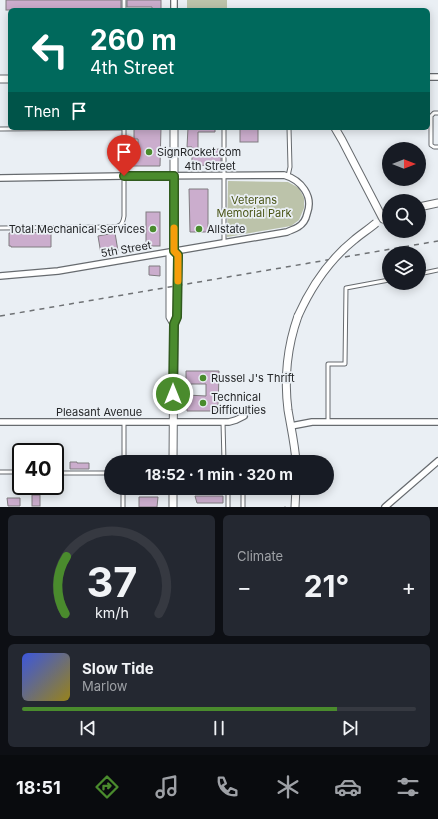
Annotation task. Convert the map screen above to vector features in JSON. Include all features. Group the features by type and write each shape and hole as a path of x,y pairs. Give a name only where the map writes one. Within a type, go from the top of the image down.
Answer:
{"street":[{"path":"173,455 174,324 170,317 170,256 174,251 174,130"},
{"path":"336,130 382,211"},
{"name":"4th Street","path":"0,178 288,176"},
{"name":"5th Street","path":"0,276 58,271 293,230 302,223 308,211 309,203 305,189 288,176"},
{"path":"426,206 438,203"},
{"path":"295,455 287,399 286,372 288,356 298,316 311,291 339,253 354,240 382,220"},
{"name":"Pleasant Avenue","path":"0,422 223,422 234,421 244,416"},
{"path":"291,426 312,422 438,422"},
{"path":"385,507 438,461"},
{"path":"173,495 173,507"},
{"path":"295,507 296,495"}],"lane":[{"path":"438,113 434,113 431,116 431,145 438,147"},
{"path":"0,228 112,227 122,224 124,216 124,130"},
{"path":"224,130 224,243"},
{"path":"288,176 290,167 289,130"},
{"path":"426,273 438,270"},
{"path":"328,422 328,364 345,364 346,288 382,281"},
{"path":"124,422 124,455"},
{"path":"223,422 224,455"},
{"path":"0,472 12,472"},
{"path":"64,473 104,473"},
{"path":"123,507 124,495"},
{"path":"228,495 228,507"},
{"path":"243,495 243,507"}],"green space":[{"path":"187,0 227,0 227,8 187,8"},
{"name":"Veterans Memorial Park","path":"228,181 288,182 299,188 304,198 304,208 299,220 291,226 227,237"}],"building":[{"path":"6,0 121,0 121,8 8,8 8,10 6,10"},
{"path":"127,0 161,0 161,8 127,7"},
{"path":"134,130 161,130 160,166 128,166 129,158 138,158 138,139 134,139"},
{"path":"188,130 215,130 215,132 198,132 198,150 221,149 221,164 192,166 192,147 187,147"},
{"path":"240,130 258,130 258,142 240,142"},
{"path":"189,189 208,189 208,232 190,232"},
{"name":"Total Mechanical Services","path":"146,212 160,212 160,246 146,246"},
{"path":"51,232 51,247 9,246 9,233"},
{"path":"115,233 118,251 101,254 98,236"},
{"path":"149,266 160,266 160,276 149,275"},
{"path":"186,371 219,371 218,411 187,411 187,395 206,396 206,384 186,384"},
{"path":"70,462 89,463 89,469 70,469"},
{"path":"32,495 40,495 40,506 32,506"},
{"path":"195,496 223,496 223,503 197,503"},
{"path":"139,497 158,497 157,507 139,507"},
{"path":"7,498 20,498 20,506 8,506"}],"railway":[{"path":"0,316 438,241"}],"slow traffic":[{"path":"174,228 174,251 178,255 178,281"}],"place":[{"name":"SignRocket.com","path":"149,152"},
{"name":"Total Mechanical Services","path":"153,229"},
{"name":"Allstate","path":"199,229"},
{"name":"Russel J's Thrift","path":"203,378"},
{"name":"Technical Difficulties","path":"203,403"}],"route":[{"path":"124,176 174,176 174,251 178,255 178,285 177,317 174,324 173,394"}]}
